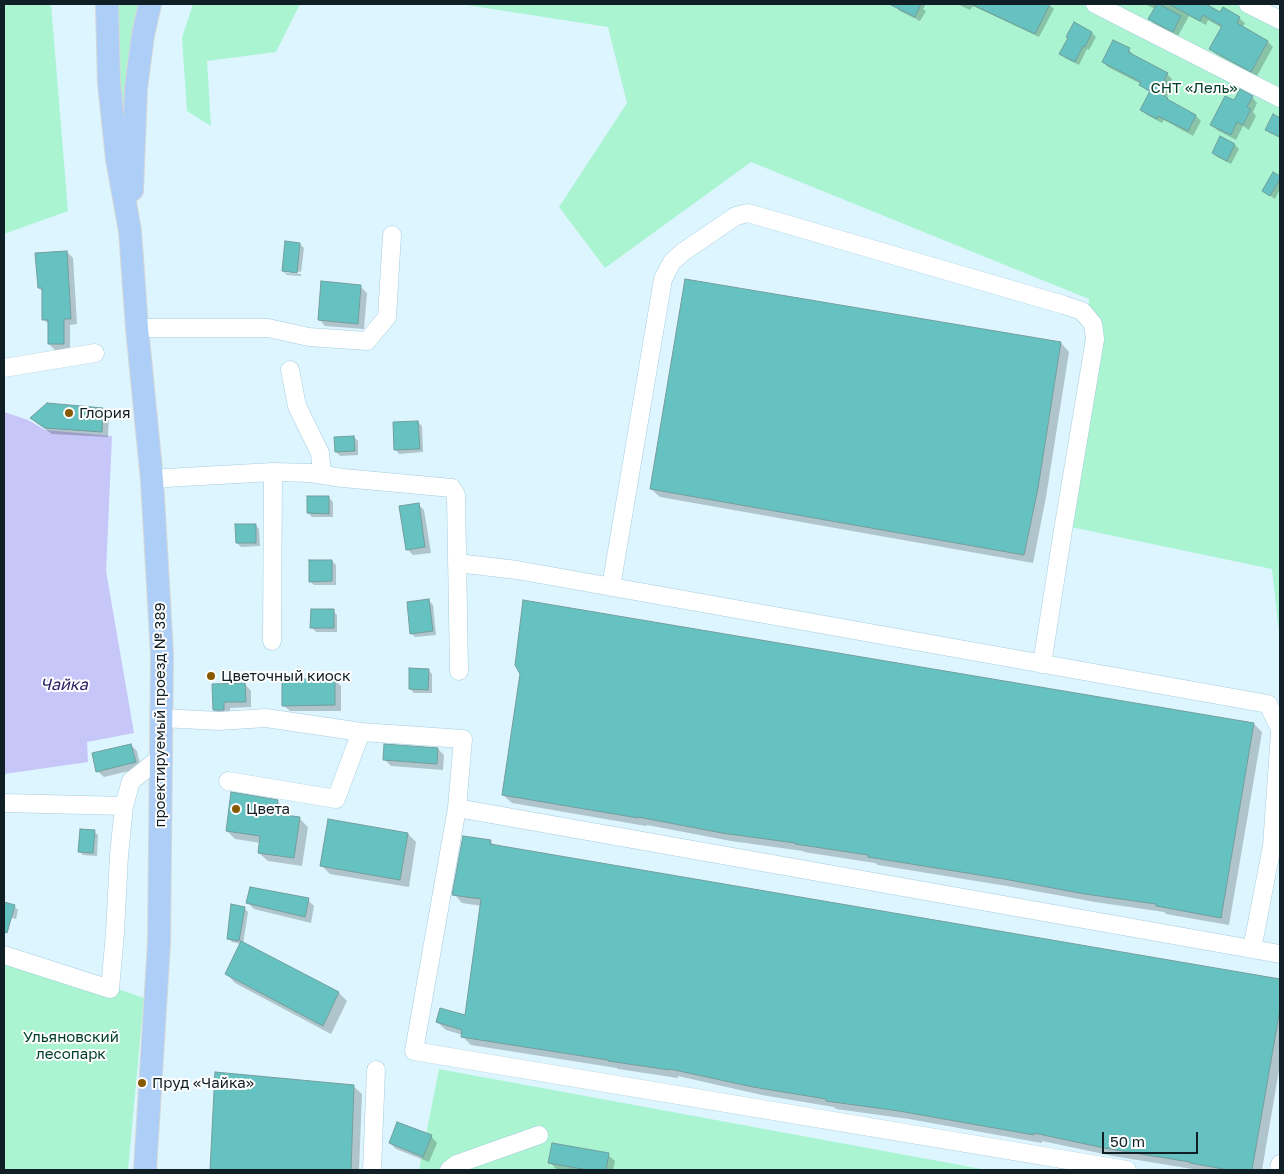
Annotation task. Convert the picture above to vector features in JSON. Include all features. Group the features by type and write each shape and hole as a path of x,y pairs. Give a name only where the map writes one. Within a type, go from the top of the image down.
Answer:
{"main road":[{"name":"проектируемый проезд № 389","path":"107,4 110,83 116,149 130,231 137,328 152,480 162,654 159,943 145,1170"},
{"name":"проектируемый проезд № 389","path":"130,231 136,88 143,35 150,4"}],"street":[{"path":"1095,4 1280,98"},
{"path":"1248,4 1280,20"},
{"path":"611,587 663,278 672,262 683,252 736,216 748,213 1064,305 1082,311 1093,324 1095,339 1042,664"},
{"path":"137,328 268,328 309,337 367,340 387,317 392,235"},
{"path":"4,368 96,354"},
{"path":"290,370 297,406 320,453 322,474"},
{"path":"272,641 273,472"},
{"path":"152,480 273,472 322,474 343,478 452,488 456,495 459,671"},
{"path":"457,563 517,570 1268,704 1280,729"},
{"path":"162,718 219,721 266,718 361,732 462,739 456,808 414,1051 1127,1170"},
{"path":"228,781 336,799 361,732"},
{"path":"1252,949 1272,846 1280,733"},
{"path":"4,955 110,989 124,806 131,781 161,757"},
{"path":"4,804 124,806"},
{"path":"456,808 1280,954"},
{"path":"372,1170 376,1070"},
{"path":"449,1170 456,1164 539,1136"},
{"path":"1279,1170 1280,1164"}],"green space":[{"path":"4,4 51,4 68,211 4,234"},
{"path":"119,4 138,4 128,58 122,122 119,59"},
{"path":"193,4 300,4 276,52 207,61 211,126 187,111 182,38"},
{"name":"СНТ «Лель»","path":"460,4 1237,4 1280,26 1280,642 1272,569 1066,526 1089,299 751,162 605,268 559,207 627,103 608,27"},
{"name":"Ульяновский лесопарк","path":"4,950 144,998 128,1170 4,1170"},
{"path":"439,1069 987,1170 419,1170"}],"water":[{"name":"Чайка","path":"4,412 28,420 45,430 112,436 106,571 134,733 87,742 88,762 4,774"}],"building":[{"path":"889,4 921,4 915,17"},
{"path":"971,4 1050,4 1035,34"},
{"path":"1157,4 1181,16 1173,32 1148,19"},
{"path":"1169,4 1206,4 1220,12 1223,7 1240,17 1237,23 1268,41 1251,72 1209,49 1222,26 1203,15 1200,21"},
{"path":"1074,22 1092,32 1075,62 1059,54"},
{"path":"1113,40 1130,48 1128,52 1168,73 1164,80 1167,82 1161,94 1196,115 1188,131 1158,116 1157,119 1140,110 1150,91 1139,85 1141,82 1102,62"},
{"path":"1240,89 1253,96 1247,107 1251,109 1243,125 1237,122 1231,135 1210,125 1225,96 1234,100"},
{"path":"1273,114 1280,118 1280,137 1265,130"},
{"path":"1220,136 1235,144 1227,161 1212,153"},
{"path":"1273,172 1280,176 1280,179 1270,196 1262,191"},
{"path":"285,241 300,243 297,273 282,271"},
{"path":"67,251 71,319 64,319 64,344 48,344 48,320 42,320 42,288 38,288 35,253"},
{"path":"685,279 1061,342 1038,488 1024,555 650,489"},
{"path":"321,281 361,285 358,324 318,320"},
{"name":"Глория","path":"47,403 103,408 102,432 45,428 30,418"},
{"path":"418,421 420,449 394,450 393,422"},
{"path":"354,436 355,451 335,452 334,437"},
{"path":"307,496 329,496 329,514 307,513"},
{"path":"419,503 425,547 406,550 399,506"},
{"path":"235,524 256,524 256,543 236,543"},
{"path":"309,560 332,560 332,581 309,582"},
{"path":"429,599 433,631 410,634 407,602"},
{"path":"523,600 1254,723 1221,918 1156,906 1156,904 1085,894 868,857 868,855 722,833 502,795 520,674 515,665"},
{"path":"311,609 334,609 334,628 310,628"},
{"path":"409,668 429,669 428,690 409,689"},
{"path":"299,677 299,679 335,679 335,705 282,706 282,678"},
{"path":"245,683 246,702 224,702 224,710 213,710 212,684"},
{"path":"131,744 136,762 96,772 92,753"},
{"path":"384,744 438,748 437,764 383,760"},
{"path":"231,792 278,800 276,814 300,817 294,858 258,853 260,836 226,831"},
{"path":"328,819 408,833 400,880 320,866"},
{"path":"80,829 95,830 93,853 78,852"},
{"path":"463,836 491,840 490,844 1280,979 1280,1009 1252,1170 1229,1170 1104,1148 1034,1133 1034,1135 899,1111 826,1101 826,1099 753,1087 670,1069 461,1037 462,1030 436,1022 440,1008 465,1015 481,899 452,895"},
{"path":"250,887 309,898 305,917 246,903"},
{"path":"4,902 15,905 7,933 4,932"},
{"path":"231,904 245,907 239,941 227,939"},
{"path":"241,941 339,992 323,1026 225,974"},
{"path":"215,1072 354,1085 351,1170 210,1170"},
{"path":"397,1122 432,1135 423,1157 389,1143"},
{"path":"552,1143 609,1153 606,1170 588,1170 548,1163"}],"place":[{"name":"Глория","path":"69,413"},
{"name":"Цветочный киоск","path":"211,676"},
{"name":"Цвета","path":"236,809"},
{"name":"Пруд «Чайка»","path":"142,1083"}]}
